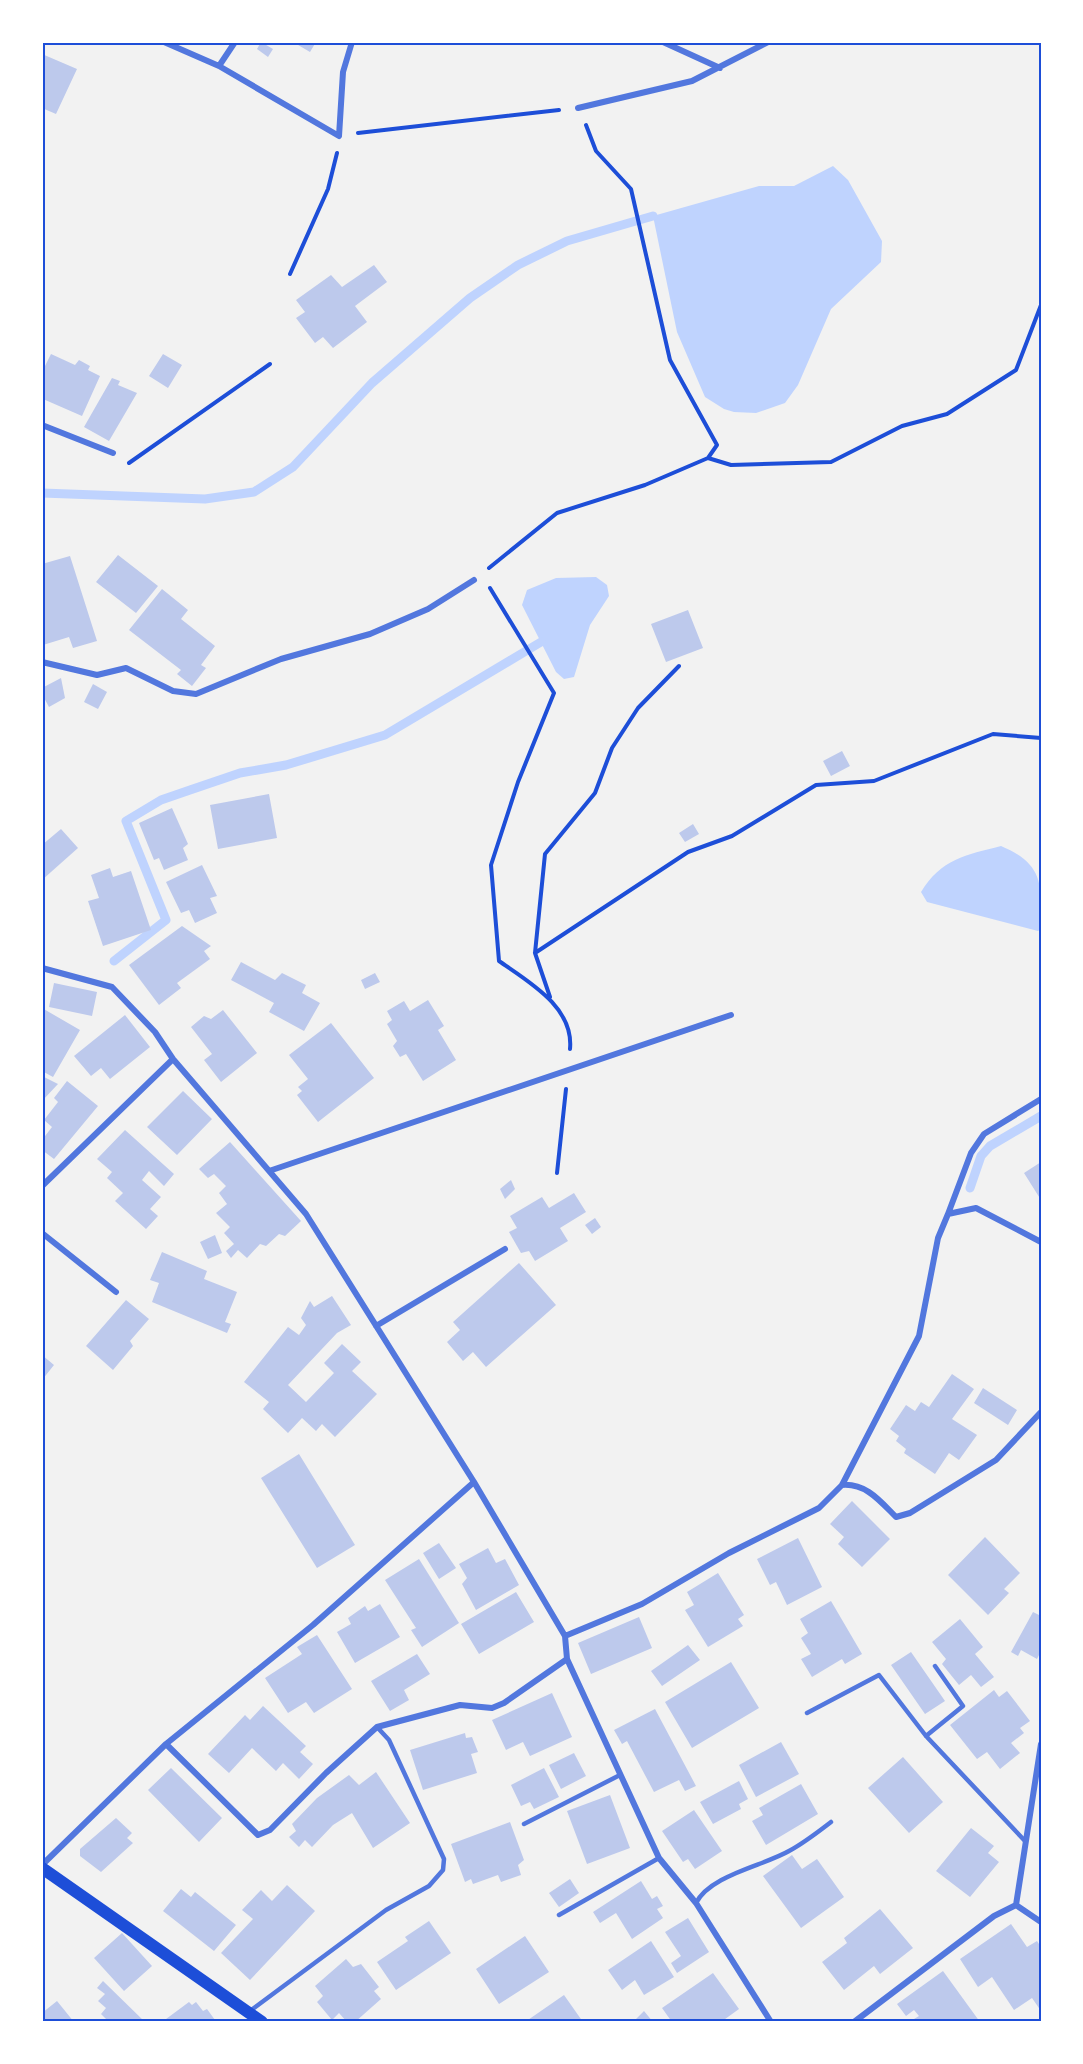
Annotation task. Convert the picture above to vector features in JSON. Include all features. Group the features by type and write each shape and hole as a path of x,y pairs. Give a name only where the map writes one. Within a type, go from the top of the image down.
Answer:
{"main road":[{"path":"42,1867 262,2022"}],"street":[{"path":"164,42 219,66 339,136 343,72 352,42"},
{"path":"219,66 236,42"},
{"path":"663,42 720,68"},
{"path":"578,108 692,81 768,42"},
{"path":"42,425 112,453"},
{"path":"42,662 97,675 126,668 173,691 196,694 281,659 370,634 428,609 474,580"},
{"path":"42,968 112,987 156,1032 173,1059 306,1214 474,1482 565,1636 567,1659 659,1857 696,1903 771,2022"},
{"path":"269,1171 731,1015"},
{"path":"42,1186 173,1059"},
{"path":"565,1636 642,1604 721,1557 819,1509 842,1485 919,1336 933,1278 938,1238 971,1153 984,1134 1041,1100"},
{"path":"948,1214 976,1208 1041,1242"},
{"path":"42,1233 116,1292"},
{"path":"376,1326 505,1249"},
{"path":"842,1485 856,1484 875,1496 897,1517 910,1513 996,1461 1041,1412"},
{"path":"42,1867 166,1744 313,1625 474,1482"},
{"path":"166,1744 258,1835 270,1830 326,1773 378,1727 460,1705 492,1708 504,1703 567,1659"},
{"path":"1016,1905 1041,1747"},
{"path":"1016,1905 1041,1922"},
{"path":"854,2022 994,1916 1016,1905"}],"lane":[{"path":"926,1736 963,1706 935,1666"},
{"path":"807,1713 879,1675 926,1736 1025,1841"},
{"path":"249,2011 386,1910 429,1886 443,1870 444,1858 389,1740 378,1727"},
{"path":"524,1824 620,1775"},
{"path":"696,1903 699,1896 730,1876 787,1852 831,1822"},
{"path":"559,1915 659,1857"}],"path":[{"path":"290,273 328,189 339,148 339,136 578,108 596,151 631,189 670,360 717,445 708,458 645,485 557,513 474,580"},
{"path":"708,458 731,465 831,462 902,426 947,414 1016,370 1041,305"},
{"path":"112,453 130,464 270,364"},
{"path":"481,574 554,693 518,782 491,865 499,961 550,997"},
{"path":"557,1173 572,1035 550,997 535,953 545,854 595,793 612,748 638,708 679,666"},
{"path":"535,953 688,852 732,836 816,785 873,780 993,734 1041,738"}],"water":[{"path":"833,166 848,180 882,241 881,262 831,309 798,385 785,403 756,413 724,409 705,397 677,332 653,216 759,186 794,186"},
{"path":"596,577 607,585 609,596 590,625 574,677 564,679 556,672 522,605 527,590 556,578"},
{"path":"1001,846 1026,861 1038,879 1041,929 1038,931 927,902 921,892 937,872 946,865 966,856"}],"building":[{"path":"261,42 273,49 268,57 257,49"},
{"path":"293,42 316,42 310,52"},
{"path":"42,54 77,69 56,114 42,108"},
{"path":"374,265 387,282 355,306 367,322 333,348 323,337 315,343 296,318 305,312 296,300 331,275 342,287"},
{"path":"51,354 75,365 79,360 90,366 88,370 100,376 82,416 43,399 42,372"},
{"path":"163,354 182,365 168,388 149,376"},
{"path":"112,378 120,381 118,385 137,393 109,441 84,427"},
{"path":"118,555 158,586 136,613 96,582"},
{"path":"70,556 97,641 73,648 69,637 43,645 42,564"},
{"path":"162,589 188,610 181,619 215,646 201,665 206,668 192,686 177,674 181,670 129,630"},
{"path":"688,610 703,648 666,662 651,624"},
{"path":"61,678 65,698 49,707 42,694 42,688"},
{"path":"93,684 107,692 98,709 84,702"},
{"path":"842,751 850,766 831,776 823,761"},
{"path":"269,794 277,838 218,849 210,805"},
{"path":"172,808 188,844 183,848 188,860 164,870 159,858 154,860 139,823"},
{"path":"693,824 699,834 685,842 679,833"},
{"path":"61,829 78,848 42,880 42,845"},
{"path":"202,865 217,896 210,898 217,913 195,923 189,910 181,913 166,882"},
{"path":"110,868 113,877 131,871 151,930 103,946 88,901 99,898 91,875"},
{"path":"182,926 211,946 204,951 210,959 177,983 181,988 159,1005 129,965"},
{"path":"241,962 275,980 282,973 306,985 302,993 320,1003 304,1031 269,1012 274,1003 231,980"},
{"path":"375,973 380,982 365,989 361,980"},
{"path":"54,983 97,992 92,1016 49,1007"},
{"path":"428,1000 444,1026 438,1030 456,1060 423,1081 406,1054 400,1057 393,1046 397,1041 387,1024 392,1020 387,1011 404,1001 410,1011"},
{"path":"42,1008 80,1030 53,1077 42,1071"},
{"path":"223,1010 257,1053 221,1082 204,1060 212,1054 191,1027 204,1016 211,1019"},
{"path":"125,1015 150,1047 110,1079 101,1068 91,1076 74,1056"},
{"path":"331,1023 374,1078 318,1122 297,1095 302,1091 298,1087 308,1079 289,1055"},
{"path":"42,1076 58,1084 42,1101"},
{"path":"67,1081 98,1106 54,1159 42,1150 42,1140 52,1127 44,1120 58,1102 54,1098"},
{"path":"183,1091 212,1119 177,1155 147,1127"},
{"path":"125,1130 174,1174 164,1186 149,1171 142,1180 161,1197 150,1209 158,1216 146,1229 115,1201 123,1193 107,1178 112,1172 97,1159"},
{"path":"230,1142 301,1221 285,1236 279,1234 266,1246 260,1244 247,1258 238,1250 231,1258 226,1251 234,1244 224,1233 230,1227 216,1213 227,1204 219,1193 226,1186 214,1174 208,1178 199,1169"},
{"path":"1041,1162 1041,1200 1024,1173"},
{"path":"511,1180 515,1189 505,1199 500,1189"},
{"path":"574,1193 586,1212 560,1228 568,1241 535,1261 529,1251 521,1253 509,1232 517,1228 510,1216 542,1197 549,1208"},
{"path":"595,1218 601,1227 592,1234 585,1225"},
{"path":"215,1235 222,1253 208,1259 200,1242"},
{"path":"162,1252 207,1271 204,1279 237,1292 225,1322 231,1324 227,1333 152,1302 159,1283 150,1280"},
{"path":"519,1263 556,1305 486,1367 473,1352 463,1361 447,1342 460,1330 453,1322"},
{"path":"332,1296 351,1325 337,1333 288,1385 306,1402 334,1373 324,1363 342,1344 361,1362 352,1371 377,1394 335,1437 322,1424 316,1431 302,1418 288,1433 263,1409 269,1402 244,1382 288,1327 299,1335 306,1325 301,1318 310,1301 314,1307"},
{"path":"126,1300 149,1319 130,1341 133,1346 113,1370 86,1346"},
{"path":"42,1355 54,1365 42,1380"},
{"path":"952,1374 974,1389 952,1419 977,1435 959,1460 949,1453 935,1474 904,1453 906,1449 896,1441 899,1436 890,1429 906,1405 915,1411 921,1402 929,1407"},
{"path":"983,1388 1017,1410 1008,1425 974,1403"},
{"path":"299,1454 355,1545 317,1568 261,1478"},
{"path":"852,1501 890,1539 862,1567 838,1544 844,1537 830,1524"},
{"path":"985,1537 1020,1573 1004,1589 1009,1593 988,1615 948,1575"},
{"path":"798,1538 822,1587 787,1605 776,1582 770,1585 757,1559"},
{"path":"439,1543 456,1568 439,1579 423,1553"},
{"path":"488,1548 496,1563 505,1559 519,1585 476,1610 462,1584 467,1578 459,1564"},
{"path":"419,1559 459,1623 422,1647 411,1630 416,1628 385,1580"},
{"path":"718,1573 744,1615 738,1619 743,1626 708,1647 685,1610 694,1605 687,1592"},
{"path":"516,1592 534,1622 479,1654 461,1624"},
{"path":"831,1601 862,1654 845,1664 842,1659 812,1677 801,1659 811,1654 801,1638 808,1633 800,1619"},
{"path":"380,1604 400,1637 355,1663 337,1632 351,1624 348,1618 365,1606 368,1611"},
{"path":"1033,1612 1041,1616 1041,1651 1037,1659 1021,1650 1018,1656 1011,1652"},
{"path":"639,1617 652,1648 591,1674 578,1643"},
{"path":"960,1619 983,1647 975,1654 994,1677 981,1687 971,1675 959,1685 942,1664 946,1659 932,1642"},
{"path":"317,1635 352,1689 314,1713 306,1702 288,1713 265,1678 302,1654 297,1647"},
{"path":"688,1645 700,1660 662,1686 651,1671"},
{"path":"911,1652 945,1701 925,1714 891,1665"},
{"path":"417,1654 430,1674 404,1690 409,1700 390,1711 371,1681"},
{"path":"731,1662 759,1708 692,1748 665,1702"},
{"path":"994,1690 999,1697 1007,1691 1030,1721 1020,1728 1024,1733 1011,1743 1020,1753 1000,1769 987,1752 977,1759 950,1725"},
{"path":"552,1693 572,1737 530,1756 523,1742 506,1750 492,1720"},
{"path":"263,1706 306,1746 300,1752 313,1764 299,1779 283,1763 276,1771 252,1748 229,1773 208,1754 245,1715 250,1720"},
{"path":"655,1709 696,1786 685,1791 679,1780 654,1792 627,1741 622,1744 614,1730"},
{"path":"465,1733 466,1738 472,1737 478,1752 471,1754 477,1773 423,1790 410,1750"},
{"path":"781,1742 799,1774 756,1797 739,1765"},
{"path":"574,1753 586,1776 561,1789 549,1765"},
{"path":"903,1757 943,1802 909,1833 868,1788"},
{"path":"171,1768 222,1818 199,1842 148,1790"},
{"path":"544,1768 559,1797 534,1809 530,1802 521,1806 511,1785"},
{"path":"376,1772 410,1823 373,1848 352,1813 333,1825 312,1847 305,1840 299,1847 289,1837 296,1831 292,1824 317,1798 349,1775 359,1785"},
{"path":"739,1781 748,1799 739,1804 741,1809 713,1824 700,1802"},
{"path":"801,1784 818,1814 766,1845 752,1821 763,1815 759,1808"},
{"path":"610,1795 630,1848 587,1864 567,1811"},
{"path":"694,1810 722,1851 695,1869 688,1859 683,1862 662,1831"},
{"path":"116,1818 132,1833 127,1838 133,1843 101,1872 80,1856 80,1849"},
{"path":"510,1822 524,1860 518,1865 521,1875 501,1882 498,1875 473,1884 471,1879 465,1882 451,1844"},
{"path":"971,1828 994,1846 988,1853 999,1862 970,1897 936,1871"},
{"path":"792,1855 802,1869 817,1859 844,1897 801,1928 763,1876"},
{"path":"570,1879 579,1893 559,1907 549,1893"},
{"path":"641,1881 652,1899 657,1896 663,1906 657,1909 663,1918 632,1939 616,1913 600,1923 593,1912"},
{"path":"287,1885 315,1911 250,1980 221,1953 253,1919 242,1910 261,1890 272,1901"},
{"path":"181,1889 191,1897 195,1892 236,1925 214,1951 163,1911"},
{"path":"880,1909 913,1948 880,1974 874,1966 844,1990 822,1962 847,1943 844,1938"},
{"path":"688,1918 709,1952 677,1973 671,1963 681,1956 665,1932"},
{"path":"429,1921 451,1953 396,1990 377,1962 408,1941 405,1937"},
{"path":"1011,1924 1027,1947 1037,1941 1041,1947 1041,2011 1032,1998 1014,2010 992,1977 978,1987 960,1959"},
{"path":"122,1933 152,1966 124,1991 94,1958"},
{"path":"525,1936 549,1972 499,2004 476,1969"},
{"path":"651,1941 674,1977 644,1995 635,1980 622,1990 608,1970"},
{"path":"346,1959 353,1967 361,1964 379,1987 374,1991 381,1999 355,2022 347,2022 339,2013 332,2020 317,2002 323,1996 315,1986"},
{"path":"943,1971 980,2022 916,2022 914,2019 919,2016 914,2010 906,2016 897,2004"},
{"path":"713,1973 739,2009 721,2022 672,2022 662,2008"},
{"path":"103,1981 145,2022 109,2022 101,2014 106,2008 98,2001 105,1994 97,1988"},
{"path":"564,1995 583,2022 525,2022"},
{"path":"57,2001 74,2022 42,2022 42,2013"},
{"path":"189,2002 192,2005 196,2002 203,2011 207,2009 215,2020 211,2022 162,2022"},
{"path":"644,2011 653,2022 635,2020"}],"waterway":[{"path":"42,493 205,499 254,492 293,467 372,383 470,298 518,265 567,241 653,216"},
{"path":"114,961 166,920 126,821 161,800 240,773 286,765 385,735 541,642"},
{"path":"970,1188 981,1156 990,1146 1041,1116"}]}
